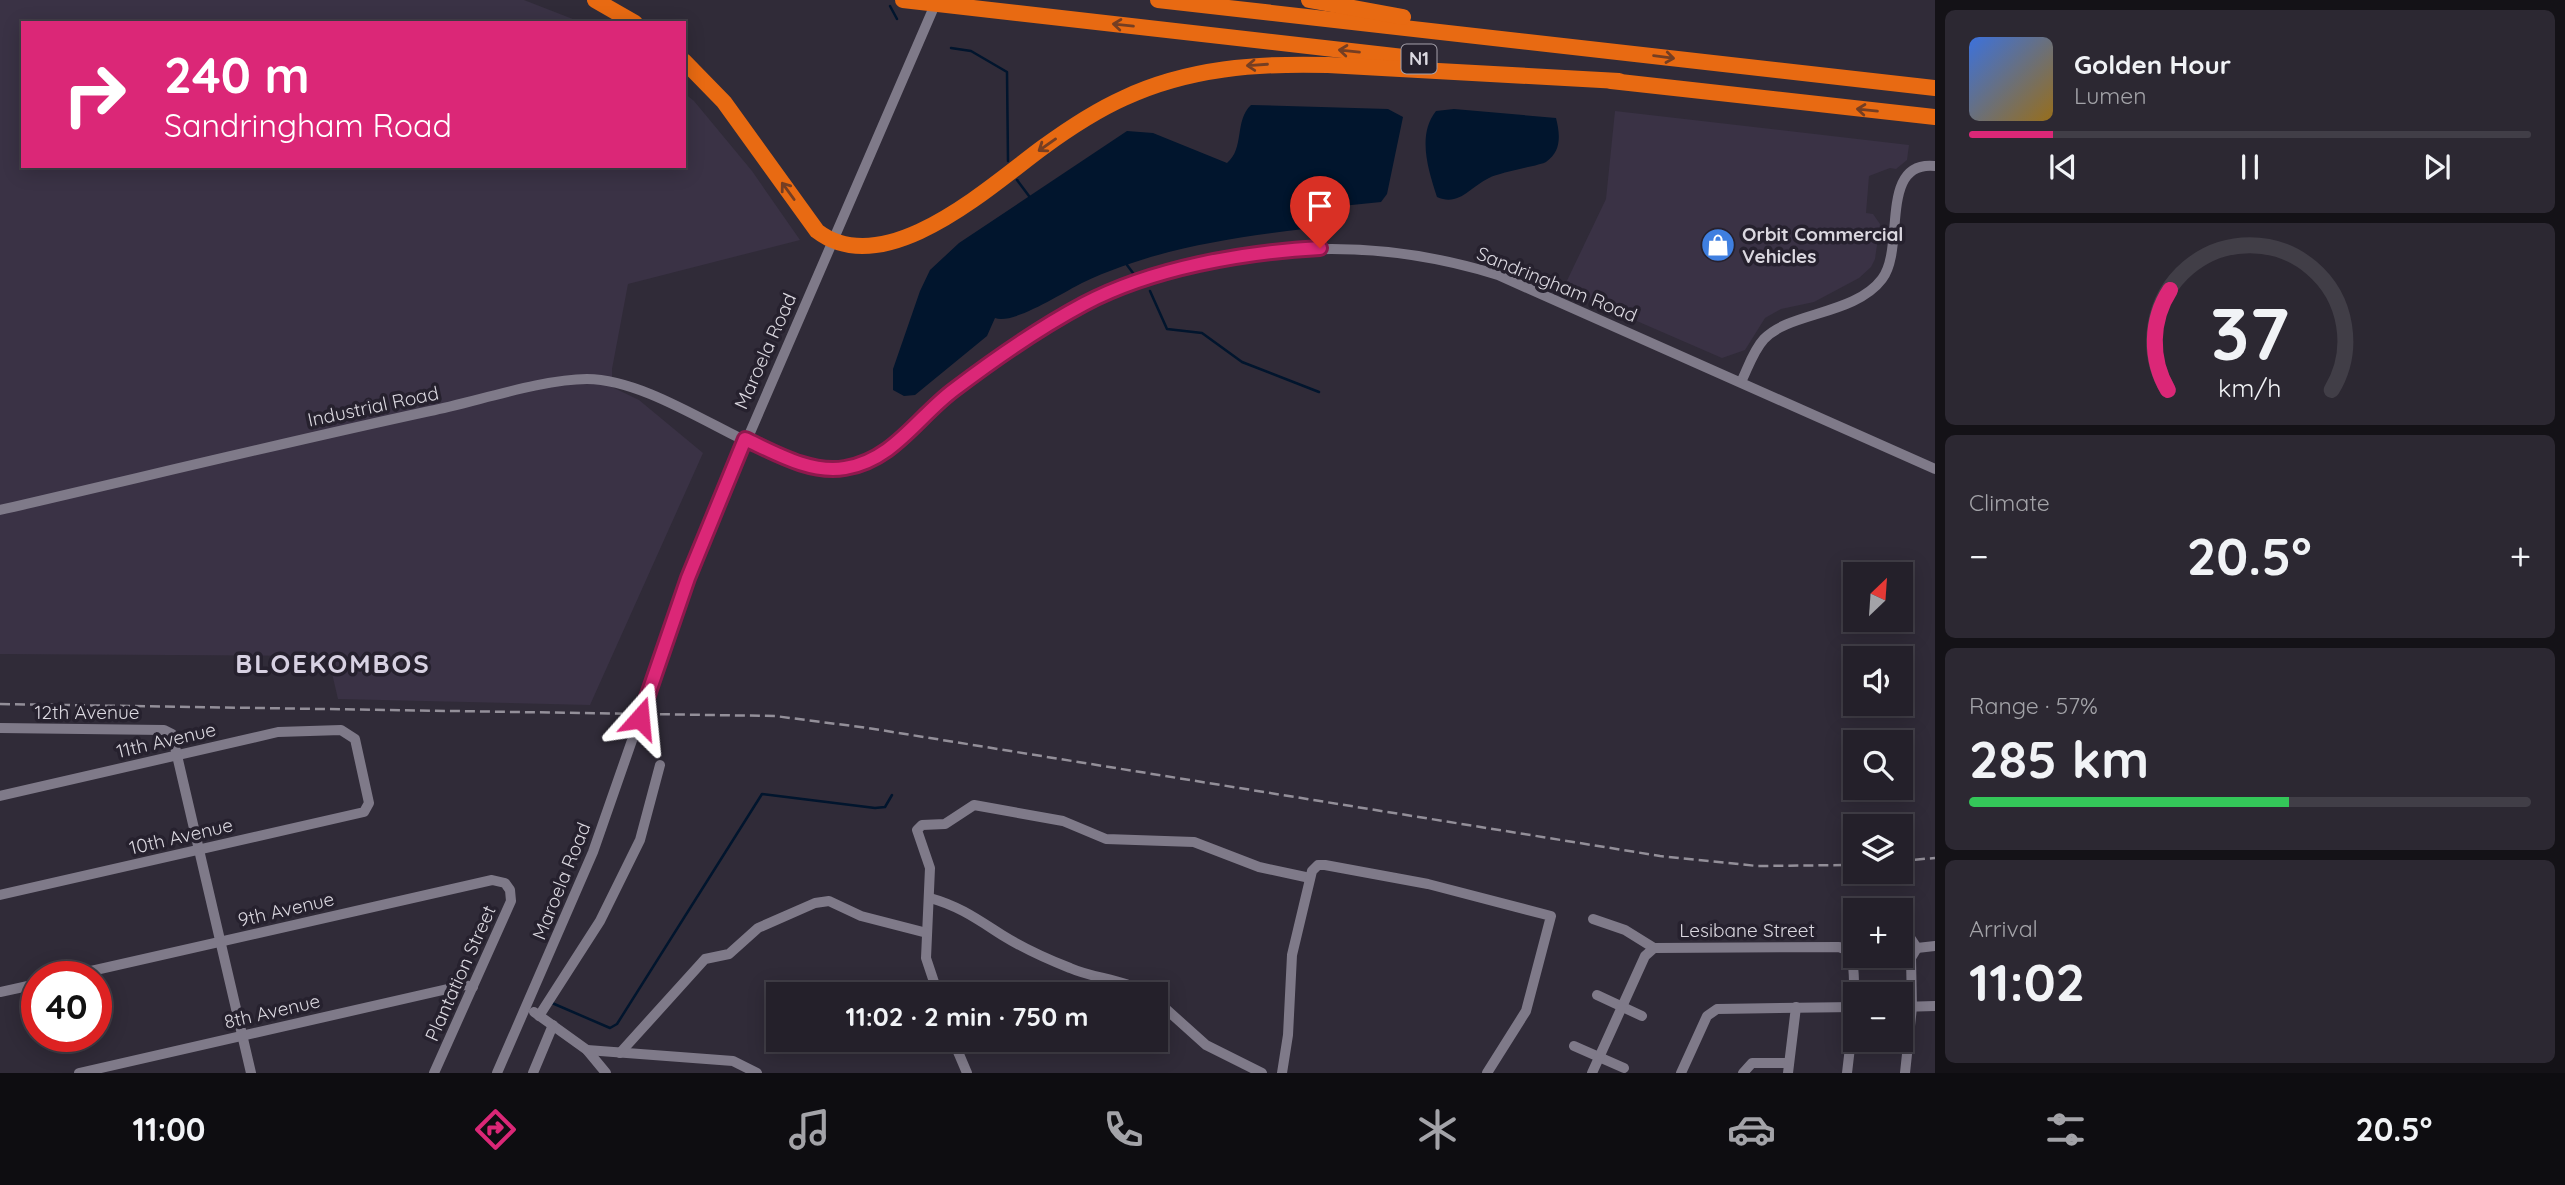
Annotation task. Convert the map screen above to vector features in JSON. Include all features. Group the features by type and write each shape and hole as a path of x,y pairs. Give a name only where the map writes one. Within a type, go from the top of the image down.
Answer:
{"highway":[{"path":"595,0 632,21"},
{"name":"N1","path":"903,0 1935,117"},
{"name":"N1","path":"1158,0 1935,88"},
{"path":"1309,0 1639,54"},
{"path":"686,63 723,102 810,221 832,242 849,246 882,242 931,227 1097,112 1152,86 1211,71 1282,64 1328,65 1619,81"}],"street":[{"name":"Maroela Road","path":"497,1073 577,891 632,743 688,578 745,439 937,0"},
{"path":"1741,382 1759,345 1777,328 1827,312 1866,293 1880,282 1892,257 1901,182 1915,168 1935,166"},
{"name":"Sandringham Road","path":"745,439 810,466 846,468 867,462 901,440 950,392 990,363 1085,303 1207,263 1295,249 1383,250 1472,267 1546,295 1935,469"},
{"name":"Industrial Road","path":"0,510 288,442 577,379 628,384 745,439"},
{"name":"12th Avenue","path":"0,728 164,730 172,734 178,755"},
{"name":"11th Avenue","path":"0,796 278,732 341,730 355,739 368,807"},
{"path":"178,755 251,1073"},
{"path":"539,1016 600,921 640,840 660,765"},
{"path":"934,982 926,958 930,868 920,843 918,826 946,824 974,805 1063,821 1106,839 1194,842 1259,867 1310,878"},
{"name":"10th Avenue","path":"0,895 364,812 368,807"},
{"path":"1282,1073 1288,1035 1292,956 1310,878 1314,868 1325,865 1428,884 1552,916 1526,1011 1488,1071 1501,1073"},
{"name":"9th Avenue","path":"112,966 492,880 508,886"},
{"name":"Plantation Street","path":"434,1073 511,901 508,886"},
{"path":"930,898 968,911 1004,936 1055,962 1122,982"},
{"path":"620,1054 705,959 729,954 758,928 815,904 829,901 861,916 927,933"},
{"path":"1593,919 1625,930 1654,948"},
{"path":"1913,942 1917,948"},
{"path":"1917,948 1935,946"},
{"name":"Lesibane Street","path":"1592,1073 1645,956 1654,948 1843,947 1852,957 1853,982"},
{"path":"1909,982 1911,958 1917,948"},
{"name":"8th Avenue","path":"79,1073 464,985 473,986"},
{"path":"0,992 21,987"},
{"path":"1597,995 1642,1016"},
{"path":"1913,1007 1935,1006"},
{"path":"527,1007 586,1050 606,1073"},
{"path":"1742,1073 1756,1063 1788,1068 1796,1007"},
{"path":"1681,1073 1707,1016 1713,1010 1843,1007"},
{"path":"1168,1011 1206,1045 1262,1073"},
{"path":"533,1073 553,1025"},
{"path":"1574,1046 1624,1068"},
{"path":"586,1050 733,1061 757,1073"},
{"path":"958,1052 967,1073"},
{"name":"Lesibane Street","path":"1847,1073 1849,1052"},
{"path":"1905,1052 1905,1073"}],"shaded area":[{"path":"0,0 524,0 578,21 21,21 21,168 686,168 686,95 752,171 800,240 628,284 612,369 612,387 639,400 703,453 590,705 338,699 328,656 0,654"},
{"path":"1615,111 1909,145 1907,160 1896,169 1890,168 1869,176 1866,213 1873,214 1880,224 1875,259 1871,267 1859,278 1814,302 1781,309 1765,318 1745,350 1722,358 1563,289 1606,199"}],"water":[{"path":"1251,105 1388,109 1403,117 1387,194 1381,202 1332,207 1315,225 1304,229 1190,247 1108,272 1025,313 1003,319 995,318 987,336 915,395 904,396 893,390 893,369 920,291 930,270 959,243 1127,131 1153,133 1227,163 1236,150 1243,119"},
{"path":"1454,109 1556,118 1559,136 1555,153 1546,162 1489,178 1458,198 1452,200 1437,197 1426,152 1427,131 1436,111"}],"waterway":[{"path":"890,6 897,19"},
{"path":"951,48 971,51 1007,72 1008,161"},
{"path":"1017,180 1029,196"},
{"path":"1127,265 1133,273"},
{"path":"1150,291 1167,329 1202,333 1242,362 1319,392"},
{"path":"552,1003 610,1028 617,1024 762,794 875,808 885,807 892,795"}],"railway":[{"path":"0,704 775,716 868,728 1660,856 1757,866 1843,865"},
{"path":"1913,860 1935,858"}],"place":[{"name":"Orbit Commercial Vehicles","path":"1718,245"}],"district":[{"name":"BLOEKOMBOS","path":"333,664"}],"route":[{"path":"640,718 688,578 745,439 810,466 846,468 867,462 901,440 950,392 990,363 1085,303 1144,281 1207,263 1271,252 1320,248"}]}
